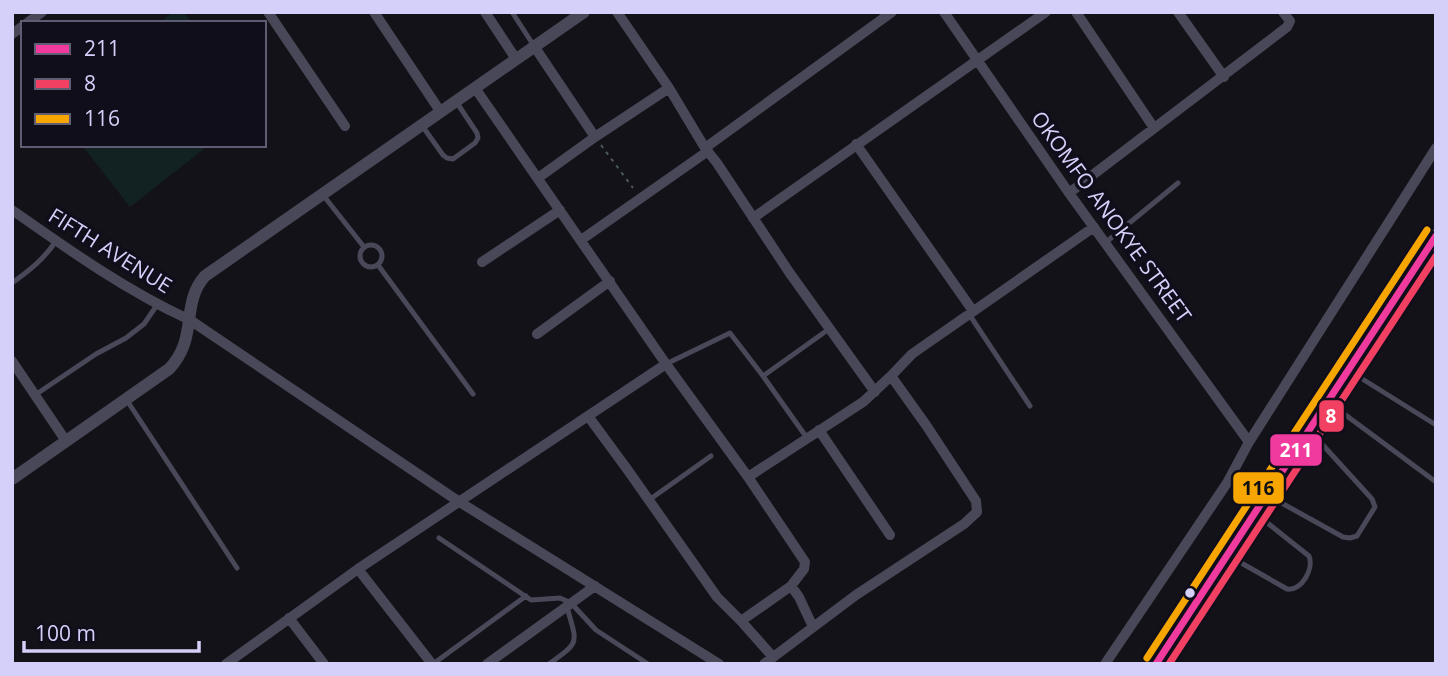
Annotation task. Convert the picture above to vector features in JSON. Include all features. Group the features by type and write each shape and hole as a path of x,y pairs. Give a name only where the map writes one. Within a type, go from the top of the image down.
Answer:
{"main road":[{"path":"1156,664 1436,236"}],"street":[{"path":"268,12 345,126"},
{"path":"373,12 440,111"},
{"path":"485,12 516,59"},
{"path":"12,480 177,361 185,347 192,296 196,285 205,276 516,59 568,17 584,12"},
{"path":"617,12 706,149 874,392"},
{"path":"581,240 892,12"},
{"name":"OKOMFO ANOKYE STREET","path":"944,12 1069,193 1248,442"},
{"path":"753,218 1046,12"},
{"path":"1076,12 1154,128"},
{"path":"1178,12 1224,77"},
{"path":"1069,193 1287,27 1290,20 1283,12"},
{"path":"534,46 596,136"},
{"path":"475,88 805,562 804,569 791,586 741,621"},
{"path":"538,178 668,88"},
{"path":"856,144 971,312"},
{"path":"1105,664 1227,483 1248,442 1436,148"},
{"name":"FIFTH AVENUE","path":"12,210 157,304 190,320 458,501 719,664"},
{"path":"482,262 560,210"},
{"path":"748,477 863,402 912,354 1094,227"},
{"path":"537,334 610,282"},
{"path":"12,361 66,441"},
{"path":"226,664 358,569 666,364"},
{"path":"587,416 717,597 741,621 769,660 856,595 964,524 977,512 976,501 891,376"},
{"path":"819,430 890,535"},
{"path":"358,569 433,664"},
{"path":"487,664 595,586"},
{"path":"791,586 813,627"},
{"path":"289,618 324,664"}],"lane":[{"path":"512,12 534,46"},
{"path":"421,124 443,155 453,159 478,138 455,100"},
{"path":"1105,243 1178,183"},
{"path":"322,193 364,247"},
{"path":"12,283 46,256 56,241"},
{"path":"371,245 379,248 382,258 378,265 371,268 363,265 360,258 364,247 371,245"},
{"path":"378,265 473,394"},
{"path":"35,395 96,354 126,338 144,324 157,304"},
{"path":"971,312 1030,405"},
{"path":"763,376 829,328"},
{"path":"666,364 730,332 807,438"},
{"path":"1348,370 1436,425"},
{"path":"126,399 237,568"},
{"path":"1328,402 1436,482"},
{"path":"1267,495 1343,537 1357,536 1376,507 1373,499 1310,430"},
{"path":"649,500 711,456"},
{"path":"1228,555 1287,589 1294,590 1299,586 1310,569 1309,556 1255,513"},
{"path":"439,538 531,600 560,598 596,630 648,664"},
{"path":"433,664 526,596"},
{"path":"549,664 574,643 569,604"}],"path":[{"path":"596,136 640,198"}],"shaded area":[{"path":"173,12 184,12 191,21 162,21"},
{"path":"84,147 206,147 130,207"}],"transit line":[{"name":"116","path":"1147,658 1427,230"},
{"name":"211","path":"1156,664 1436,236"},
{"name":"8","path":"1169,664 1436,256"}]}
